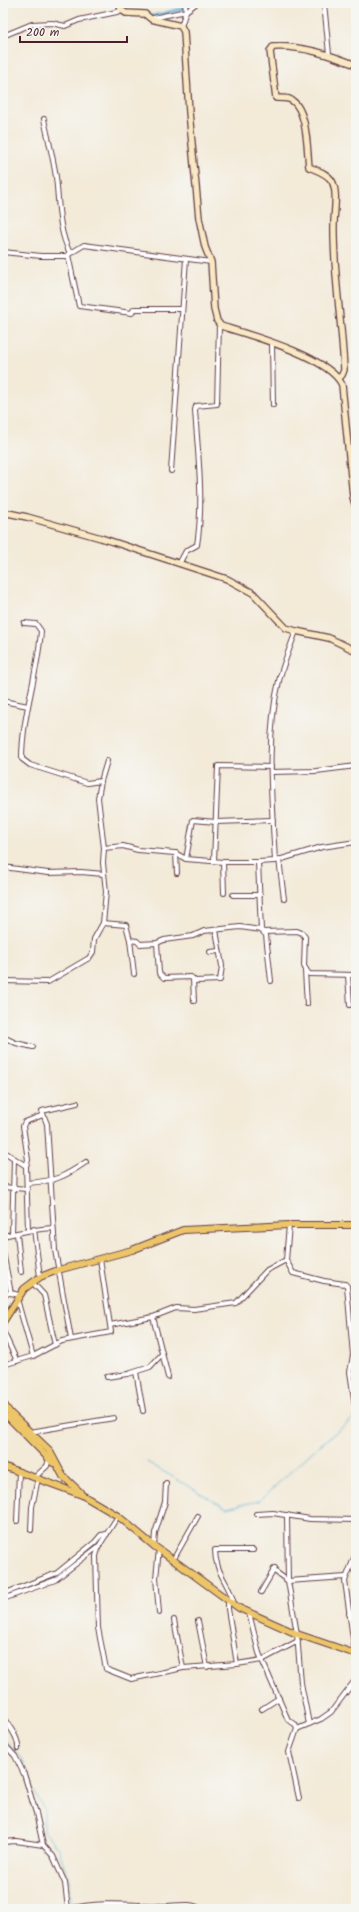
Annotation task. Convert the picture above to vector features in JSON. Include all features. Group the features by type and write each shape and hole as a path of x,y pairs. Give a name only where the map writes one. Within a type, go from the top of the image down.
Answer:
{"main road":[{"path":"3,1322 18,1297 32,1282 40,1277 58,1270 132,1250 183,1230 289,1225 356,1225"},
{"path":"4,1408 49,1450 57,1467"},
{"path":"4,1408 57,1467 69,1483 82,1495"},
{"path":"3,1466 82,1495 118,1516 157,1548 228,1600 249,1613 297,1634 355,1653"}],"street":[{"path":"120,3 121,10"},
{"path":"179,564 186,551 197,545 200,524 200,492 195,410 196,406 217,404 219,323 214,309 211,262 205,247 198,218 184,32 181,26 186,13 185,3"},
{"path":"324,3 329,54"},
{"path":"151,19 179,12 186,13 195,5"},
{"path":"121,10 126,13 145,14 151,19 181,26"},
{"path":"3,36 32,24 52,23 65,26 79,20 112,14 121,10"},
{"path":"339,378 344,370 335,254 334,195 332,181 325,174 309,167 307,137 297,107 290,100 276,98 270,51 273,47 280,46 329,54 356,65"},
{"path":"44,119 52,150 58,206 65,244 69,254 79,306 132,313 134,309 182,309"},
{"path":"3,252 41,256 69,254 84,245 211,262"},
{"path":"171,471 186,259"},
{"path":"219,323 221,326 294,351 318,363 339,378 342,385 353,497 356,507"},
{"path":"272,343 273,405"},
{"path":"3,512 27,517 101,538 226,579 253,593 286,628 296,632 329,638 356,651"},
{"path":"24,623 36,624 41,630 36,666 23,729 22,759 30,765 87,783 101,781"},
{"path":"284,899 277,860 273,820 271,767 279,681 296,632"},
{"path":"3,701 28,706"},
{"path":"3,981 48,982 90,958 93,952 94,939 103,923 106,892 104,848 98,798 107,761"},
{"path":"214,861 218,766 271,767"},
{"path":"271,772 316,771 356,766"},
{"path":"186,859 193,820 216,822 273,820"},
{"path":"104,848 123,846 138,850 176,853 186,859 223,862 258,862 277,860 322,846 356,842"},
{"path":"176,853 177,873"},
{"path":"223,862 224,893"},
{"path":"258,862 263,931 266,935 271,981"},
{"path":"3,867 48,873 81,872 104,874"},
{"path":"233,895 260,895"},
{"path":"103,923 126,925 130,940 134,974"},
{"path":"130,940 137,941 140,944 156,943 164,940 182,939 204,931 240,927 263,931 297,931 302,933 305,937 307,1004"},
{"path":"156,943 159,973 164,978 191,977 195,981 220,980 222,966 216,930"},
{"path":"210,952 219,951"},
{"path":"305,970 312,975 356,975"},
{"path":"348,975 350,1005"},
{"path":"193,979 194,1001"},
{"path":"3,1037 16,1043 33,1047"},
{"path":"71,1339 58,1270 53,1228 48,1124 42,1111 44,1109 78,1103"},
{"path":"28,1230 26,1166 28,1160 23,1126 25,1122 43,1115"},
{"path":"3,1151 26,1166"},
{"path":"12,1234 14,1159"},
{"path":"27,1184 51,1181 68,1174 86,1162"},
{"path":"3,1187 27,1189"},
{"path":"289,1225 288,1252 286,1260 293,1273 324,1281 344,1284 347,1286 354,1355 350,1372 356,1412"},
{"path":"3,1236 34,1229 53,1228"},
{"path":"34,1229 40,1277"},
{"path":"17,1234 21,1272"},
{"path":"3,1252 11,1293"},
{"path":"3,1365 33,1356 62,1341 111,1332 100,1259"},
{"path":"110,1325 153,1317 176,1308 194,1308 236,1303 267,1270 286,1260"},
{"path":"32,1282 44,1295 55,1345"},
{"path":"3,1294 11,1293 18,1297 33,1356"},
{"path":"153,1317 168,1377"},
{"path":"3,1331 17,1361"},
{"path":"106,1377 136,1372 150,1367 162,1354"},
{"path":"136,1372 143,1411"},
{"path":"30,1432 114,1418"},
{"path":"31,1530 32,1507 36,1478 47,1466 49,1458"},
{"path":"17,1521 19,1471"},
{"path":"159,1613 156,1578 157,1548 155,1532 165,1502 166,1483"},
{"path":"256,1514 273,1513 310,1519 356,1520"},
{"path":"287,1515 288,1581 298,1641 301,1683 309,1724"},
{"path":"118,1516 99,1546 96,1556 98,1628 106,1669 131,1679 183,1668 237,1664 262,1660 298,1641"},
{"path":"174,1560 198,1516"},
{"path":"3,1594 54,1574 95,1542 101,1534 107,1534"},
{"path":"3,1599 55,1580 99,1546"},
{"path":"234,1604 233,1597 217,1568 215,1550 253,1550"},
{"path":"355,1653 345,1581 356,1553"},
{"path":"261,1592 274,1569 288,1581 346,1577"},
{"path":"228,1600 228,1609 237,1664"},
{"path":"349,1614 356,1612"},
{"path":"249,1613 262,1660 288,1720 295,1724 297,1729 289,1752 299,1798"},
{"path":"174,1620 183,1668"},
{"path":"198,1621 207,1667"},
{"path":"297,1729 321,1719 331,1712 356,1679"},
{"path":"262,1709 279,1698"},
{"path":"3,1717 16,1736 18,1748"},
{"path":"3,1743 15,1756 24,1774 36,1813 43,1845 53,1856 65,1883 68,1909 81,1906 129,1903 163,1906 192,1905 200,1909"},
{"path":"3,1842 16,1841 43,1845"}],"waterway":[{"path":"148,16 154,16 189,7 193,3"},
{"path":"147,1462 226,1508 259,1501 314,1450 356,1416"},
{"path":"3,1596 57,1576 100,1540"},
{"path":"3,1738 21,1757 35,1793 44,1810 44,1831 59,1850 70,1884 73,1906"}]}
